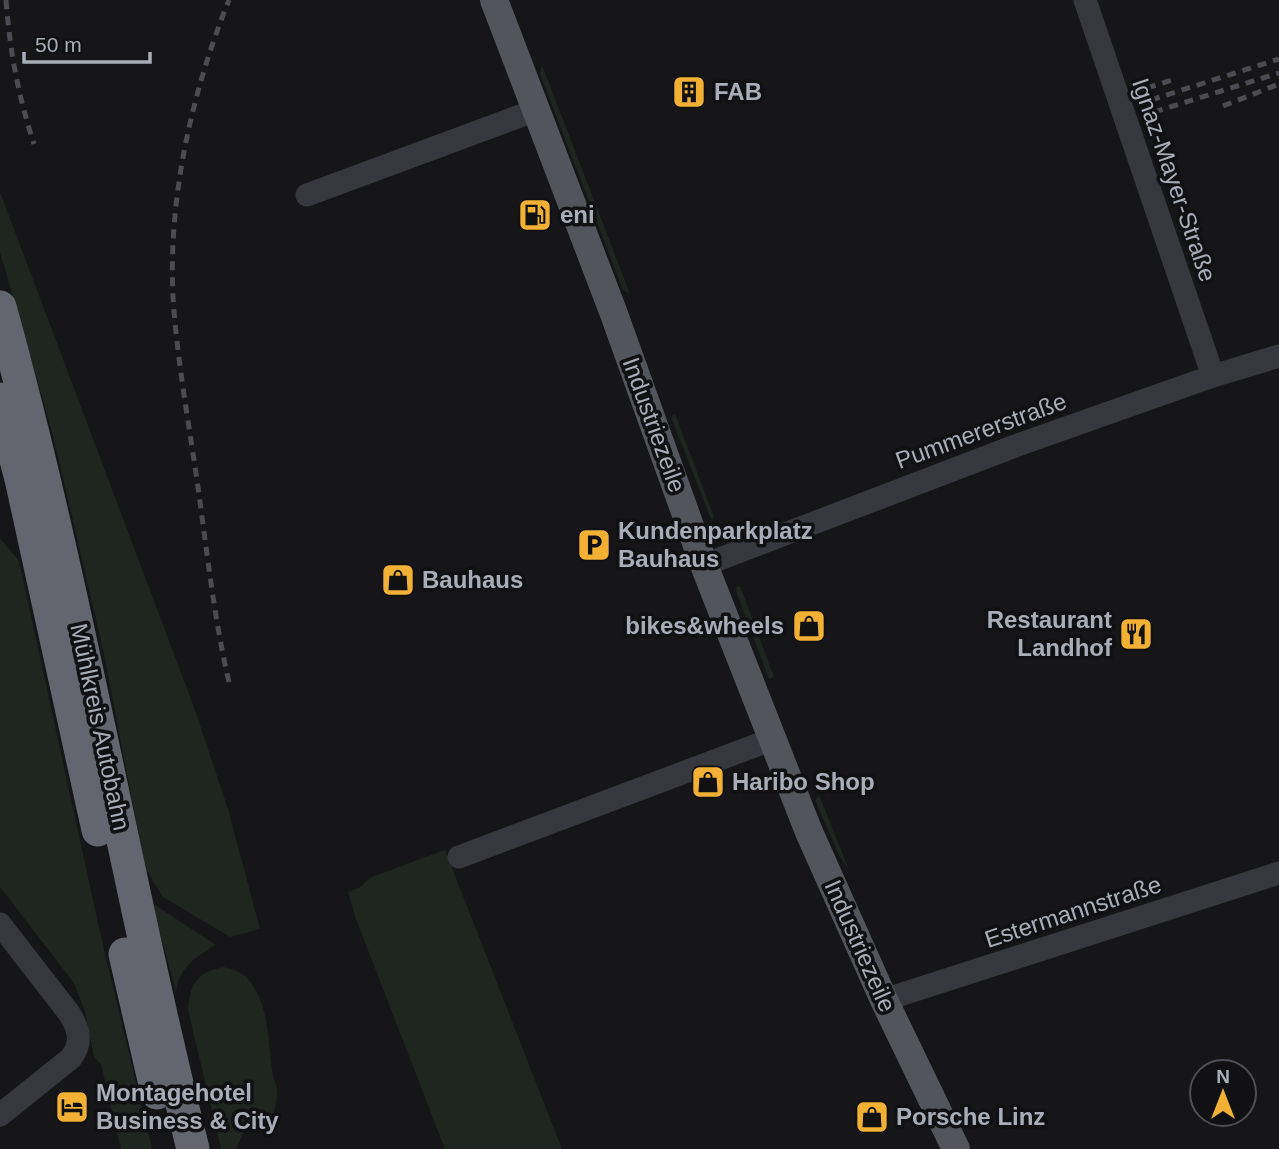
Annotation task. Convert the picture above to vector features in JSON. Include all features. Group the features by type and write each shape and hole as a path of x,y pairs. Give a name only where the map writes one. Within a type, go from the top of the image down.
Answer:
{"highway":[{"name":"Mühlkreis Autobahn","path":"0,307 53,514 188,1147"},
{"name":"Mühlkreis Autobahn","path":"0,399 21,479 142,1035 188,1147"}],"main road":[{"name":"Industriezeile","path":"494,0 614,314 704,565 810,832 884,1000 956,1149"}],"street":[{"name":"Ignaz-Mayer-Straße","path":"1085,0 1213,376"},
{"path":"307,195 536,110"},
{"name":"Pummererstraße","path":"704,565 982,458 1213,376 1279,356"},
{"path":"459,858 773,739"},
{"name":"Estermannstraße","path":"884,1000 1279,873"},
{"path":"0,924 69,1013 79,1037 78,1048 71,1058 0,1115"}],"shaded area":[{"path":"542,65 630,294 623,290 540,74"},
{"path":"0,192 194,707 228,809 260,929 230,937 163,897 145,868 104,654 53,435 0,252"},
{"path":"675,414 714,517 711,519 671,417"},
{"path":"0,538 19,561 102,941 152,1149 121,1149 101,1064 94,1057 85,1011 74,983 0,887"},
{"path":"740,586 774,677 769,679 737,594 736,587"},
{"path":"819,795 849,870 839,855 815,800"},
{"path":"445,850 562,1149 445,1149 348,892 361,887 369,878"},
{"path":"152,903 216,945 189,964 181,976 176,992"},
{"path":"224,967 246,977 260,1000 277,1092 270,1123 258,1129 246,1127 236,1149 221,1149 188,1010 193,986 197,980 207,972"}],"railway":[{"path":"6,0 16,73 34,144"},
{"path":"229,0 204,71 185,146 174,222 172,260 180,368 215,609 229,682"},
{"path":"1151,100 1279,59"},
{"path":"1154,112 1279,73"},
{"path":"1147,88 1175,79"},
{"path":"1223,106 1279,84"}],"place":[{"name":"FAB","path":"689,92"},
{"name":"eni","path":"535,215"},
{"name":"Kundenparkplatz Bauhaus","path":"594,545"},
{"name":"Bauhaus","path":"398,580"},
{"name":"bikes&wheels","path":"809,626"},
{"name":"Restaurant Landhof","path":"1136,634"},
{"name":"Haribo Shop","path":"708,782"},
{"name":"Montagehotel Business & City","path":"72,1107"},
{"name":"Porsche Linz","path":"872,1117"}]}
